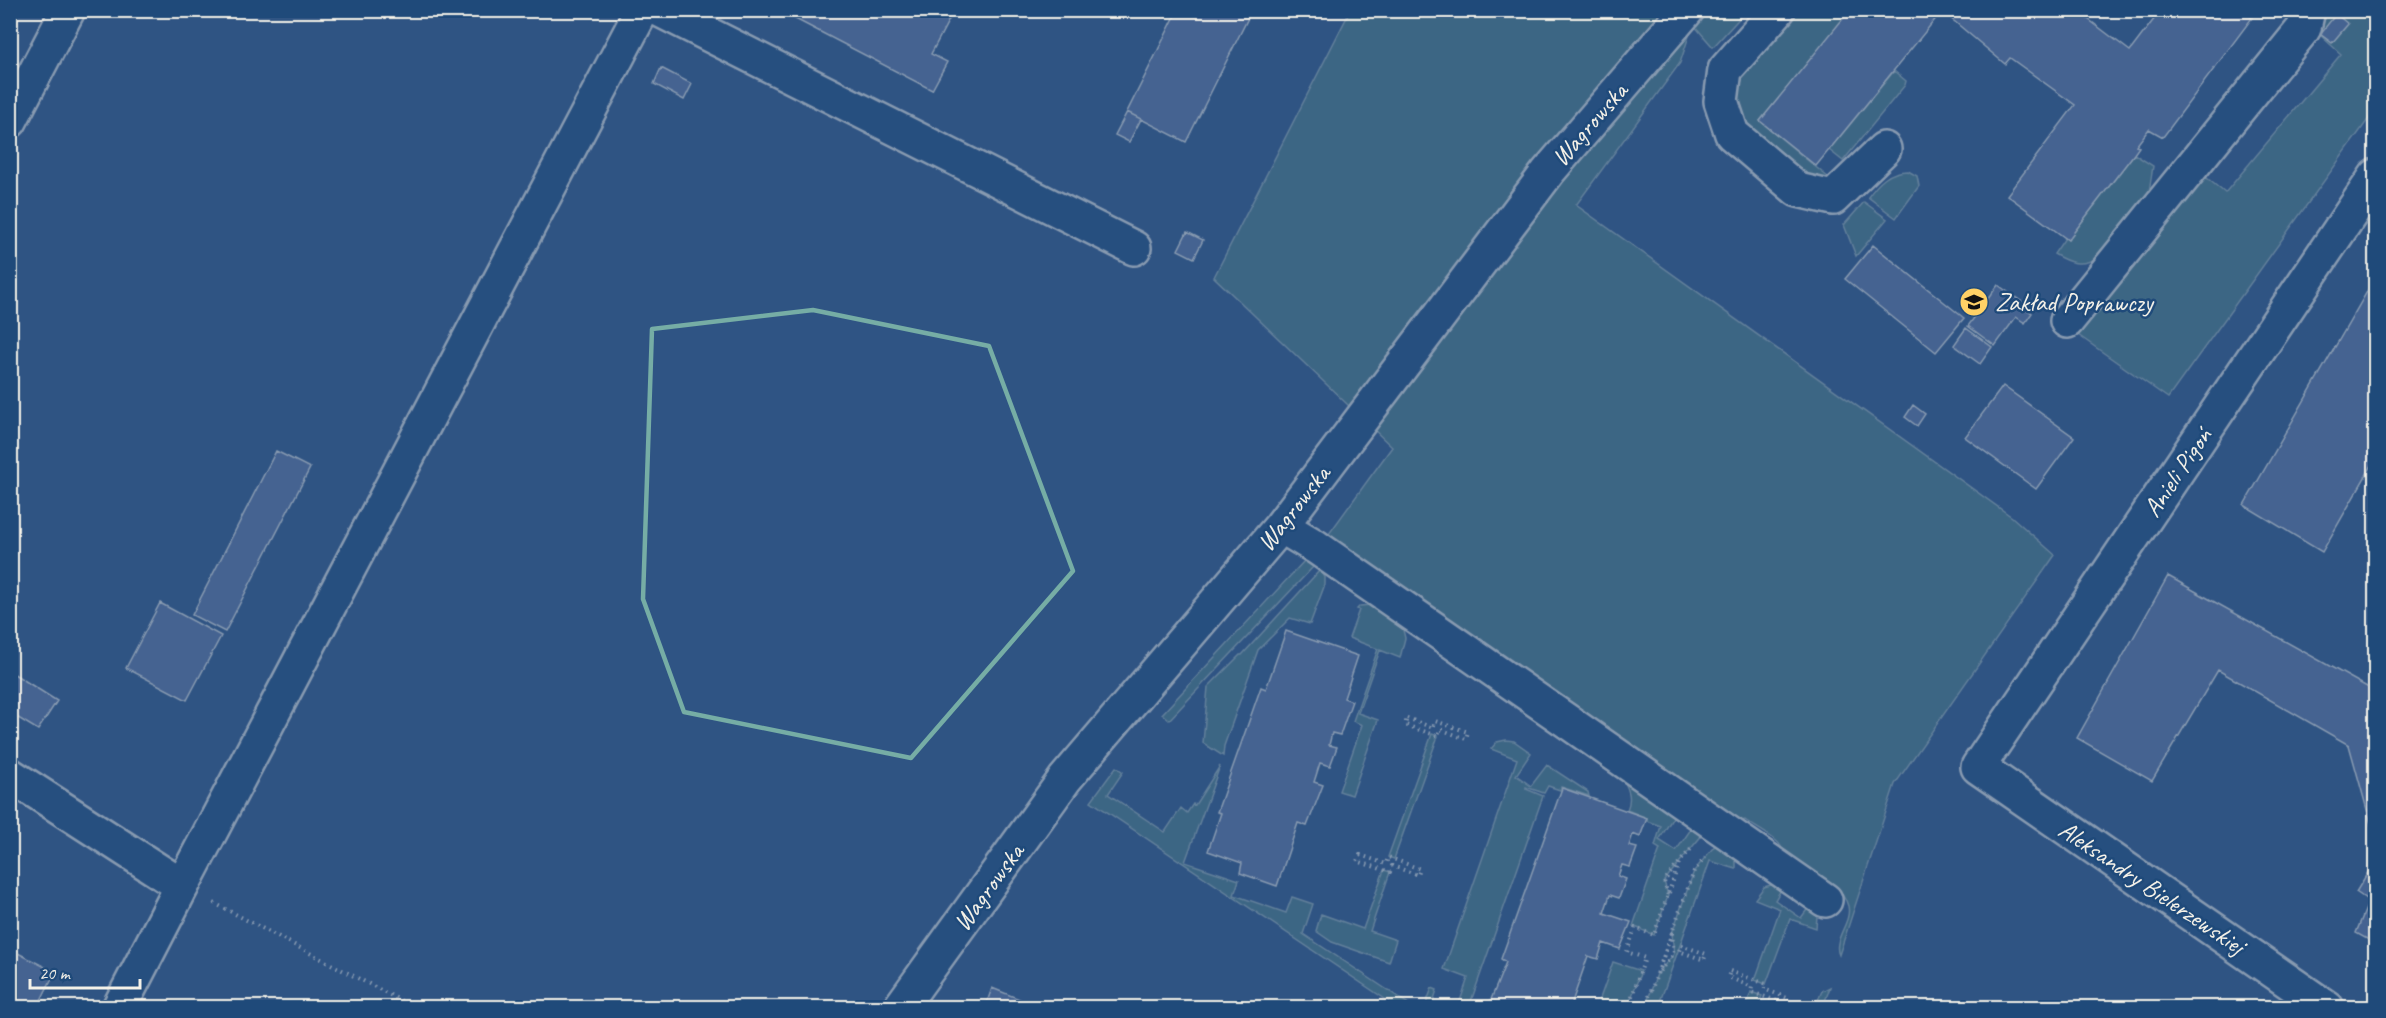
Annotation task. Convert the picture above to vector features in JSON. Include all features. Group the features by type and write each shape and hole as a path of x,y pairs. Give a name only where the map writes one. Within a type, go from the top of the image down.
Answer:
{"street":[{"path":"10,121 68,10"},
{"path":"119,1008 642,10"},
{"path":"660,10 1134,248"},
{"name":"Wagrowska","path":"900,1008 1065,779 1281,526 1548,172 1687,10"},
{"path":"1778,10 1725,70 1721,101 1732,134 1798,190 1833,198 1884,149"},
{"path":"2067,321 2304,28 2308,10"},
{"name":"Anieli Pigoń","path":"1978,767 2376,176"},
{"path":"1281,526 1326,554 1825,900"},
{"name":"Aleksandry Bielerzewskiej","path":"1978,767 2327,1008"},
{"path":"10,775 182,886"}],"path":[{"path":"1407,718 1433,728 1436,721 1468,732 1466,739 1440,729 1438,736 1405,725 1407,718"},
{"path":"1628,1008 1645,958 1627,952 1635,928 1654,935 1679,863 1697,841"},
{"path":"1645,1008 1694,872 1711,850"},
{"path":"1360,855 1386,864 1388,857 1420,869 1418,875 1392,867 1390,872 1358,861 1360,855"},
{"path":"1679,863 1675,874 1668,896 1664,881 1679,863"},
{"path":"182,886 415,1008"},
{"path":"1657,974 1674,954 1672,933 1661,963"},
{"path":"1681,945 1706,954 1704,960 1679,951 1681,945"},
{"path":"1730,971 1766,984 1764,989 1790,999 1788,1005 1751,992 1752,987 1728,977 1730,971"}],"highlighted area":[{"path":"813,310 989,346 1073,571 911,758 684,712 643,599 652,329"}],"green space":[{"path":"1350,11 1746,11 1713,47 1693,24 1680,63 1576,205 2012,517 2055,555 1895,784 1839,955 1838,943 1847,919 1848,906 1838,890 1831,884 1785,855 1778,842 1745,820 1738,822 1326,538 1392,447 1214,277"},
{"path":"1788,11 1850,11 1760,121 1829,178 1812,182 1740,120 1733,82"},
{"path":"2328,11 2375,11 2375,110 2168,398 2078,335 2079,321 2202,174 2225,193 2341,54 2319,34"},
{"path":"1894,71 1906,81 1905,85 1843,161 1829,150"},
{"path":"2134,154 2153,166 2148,198 2097,258 2075,263 2054,254 2065,238 2068,240"},
{"path":"1908,171 1917,176 1919,186 1896,218 1868,197 1885,179 1895,173"},
{"path":"1864,202 1887,219 1856,256 1844,225"},
{"path":"1305,560 1314,566 1169,720 1162,714"},
{"path":"1320,570 1325,577 1325,584 1310,624 1290,618 1258,650 1224,746 1223,756 1203,743 1208,687 1242,655"},
{"path":"1371,605 1399,623 1405,638 1400,658 1380,650 1358,713 1378,720 1352,795 1339,791 1362,725 1353,721 1378,649 1349,638 1359,610 1357,609 1360,606"},
{"path":"1432,734 1438,736 1394,859 1388,857"},
{"path":"1514,741 1531,753 1516,775 1531,786 1547,765 1588,792 1589,796 1561,787 1560,790 1548,786 1544,793 1526,787 1543,796 1469,1007 1458,1007 1468,978 1444,969 1517,759 1491,749 1497,742"},
{"path":"1220,766 1185,862 1239,880 1234,895 1286,913 1292,897 1313,904 1303,934 1413,1007 1397,1007 1091,801 1116,767 1123,772 1108,794 1165,832 1181,808 1187,813 1193,804 1195,805"},
{"path":"1623,779 1675,814 1659,840 1676,851 1693,826 1703,834 1664,881 1668,896 1654,935 1633,926 1660,849 1655,846 1661,826 1627,810 1629,794"},
{"path":"1717,843 1736,858 1736,869 1710,861 1658,1007 1645,1008 1657,974 1674,954 1672,933 1694,871"},
{"path":"1384,870 1390,872 1370,931 1396,940 1389,962 1332,942 1316,931 1321,914 1363,929"},
{"path":"1771,885 1782,888 1775,900 1801,918 1809,907 1817,916 1816,928 1790,919 1766,984 1755,980 1780,909 1755,899 1764,887"},
{"path":"1613,962 1641,971 1628,1007 1597,1007"},
{"path":"1830,987 1823,1007 1815,1007 1822,991"},
{"path":"1432,988 1437,990 1433,1002 1449,1007 1430,1007 1426,1004"},
{"path":"1751,992 1762,996 1757,1007 1746,1007"}],"building":[{"path":"778,10 954,10 931,54 947,62 932,90"},
{"path":"1178,10 1252,10 1186,142 1127,112"},
{"path":"1850,10 2076,10 2130,51 2161,10 2242,10 2252,18 2163,137 2149,129 2136,146 2139,147 2134,154 2068,240 2007,195 2075,105 2010,58 2005,64 1942,11 1816,166 1760,121"},
{"path":"2336,14 2348,24 2332,43 2320,34"},
{"path":"661,68 692,84 684,100 654,84"},
{"path":"1127,112 1141,119 1129,142 1115,135"},
{"path":"1187,232 1203,240 1194,258 1178,250"},
{"path":"1873,245 1964,318 1936,352 1845,279"},
{"path":"2372,283 2376,285 2376,458 2322,552 2244,505"},
{"path":"1998,285 2025,304 2023,307 2032,313 2025,323 2016,317 1995,346 1968,326"},
{"path":"1966,328 1992,347 1980,364 1954,345"},
{"path":"2003,386 2074,437 2036,489 1965,437"},
{"path":"1913,405 1925,414 1917,426 1905,417"},
{"path":"276,451 310,468 225,632 192,615"},
{"path":"2168,576 2376,692 2376,842 2349,745 2218,670 2152,781 2077,738"},
{"path":"160,603 221,636 187,700 126,668"},
{"path":"1286,631 1358,656 1344,698 1352,701 1340,735 1332,733 1329,745 1337,747 1330,766 1320,763 1314,782 1323,785 1307,826 1298,823 1277,886 1240,873 1242,863 1208,851 1221,813 1217,812 1261,687 1266,689"},
{"path":"11,672 57,701 38,730 10,713"},
{"path":"1562,788 1647,818 1640,837 1633,834 1629,846 1637,848 1630,867 1622,865 1618,876 1626,879 1619,898 1610,895 1604,913 1631,922 1620,949 1603,943 1598,959 1588,956 1570,1008 1503,1008 1490,1002 1506,962 1501,959"},
{"path":"2376,859 2376,944 2356,933 2369,901 2356,892"},
{"path":"10,949 55,972 37,1008 10,1008"},
{"path":"992,988 1042,1008 985,1008"}],"place":[{"name":"Zakład Poprawczy","path":"1974,302"}]}
